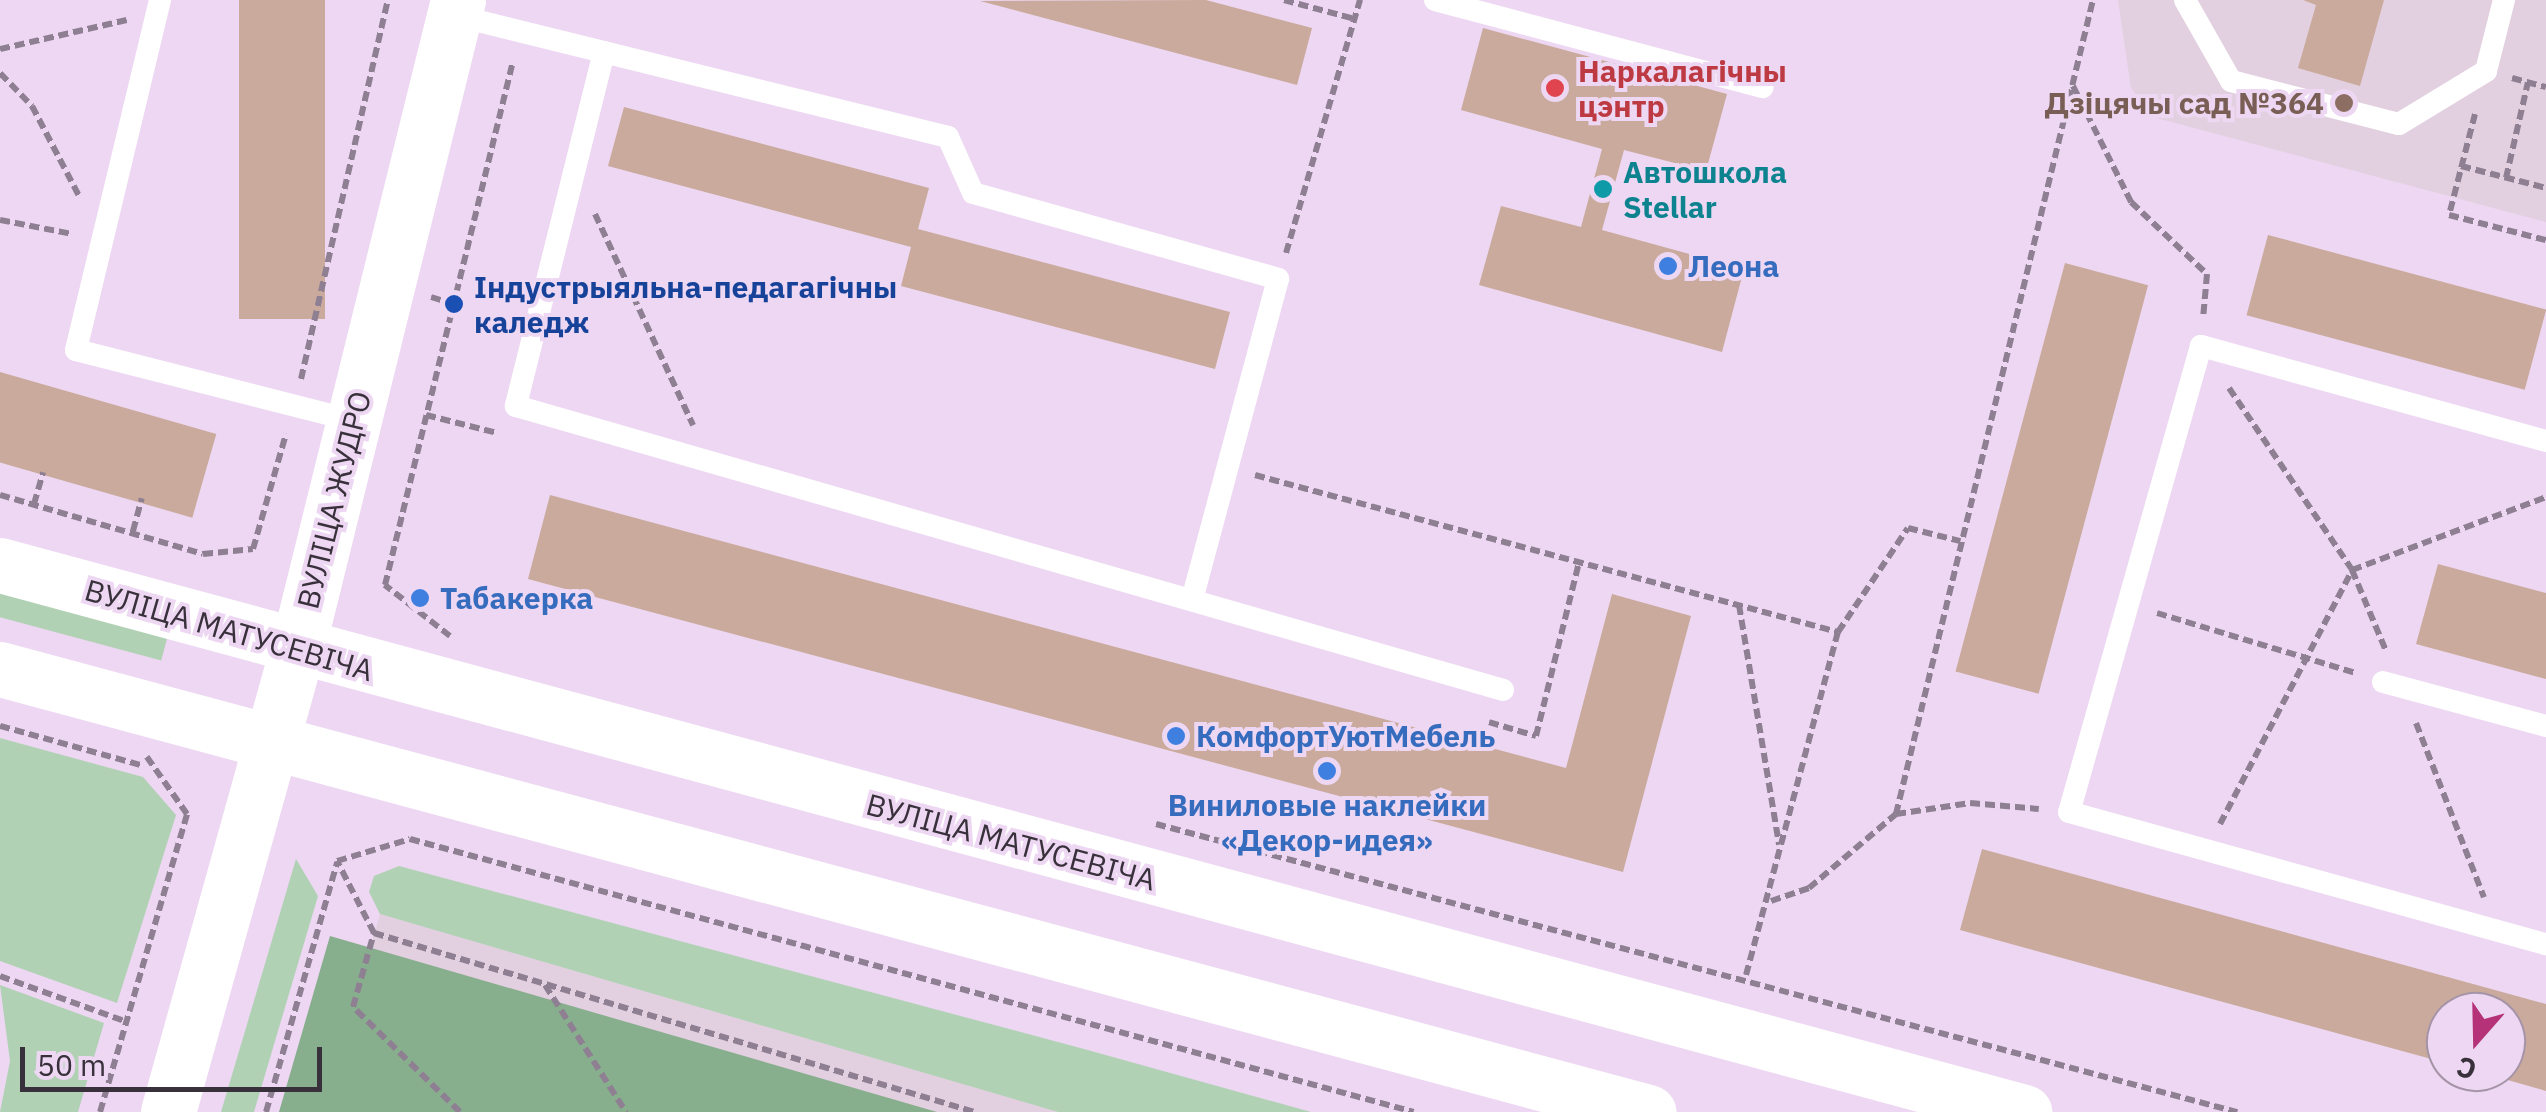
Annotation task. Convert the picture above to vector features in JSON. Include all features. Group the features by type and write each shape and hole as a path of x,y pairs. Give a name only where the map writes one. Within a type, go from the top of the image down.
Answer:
{"main road":[{"name":"ВУЛІЦА ЖУДРО","path":"168,1112 297,650 456,8"},
{"name":"ВУЛІЦА МАТУСЕВІЧА","path":"0,565 297,650 2024,1112"},
{"path":"0,669 1648,1112"}],"lane":[{"path":"1434,0 1764,88"},
{"path":"2186,0 2231,81 2399,124 2486,71 2504,0"},
{"path":"158,6 76,350 354,421"},
{"path":"456,8 521,32 948,136 972,192 1278,280 1192,600"},
{"path":"604,52 516,406 1503,690"},
{"path":"2546,441 2201,346 2069,812 2546,944"},
{"path":"2392,684 2546,726"}],"path":[{"path":"0,495 203,554 253,549 294,406 388,0"},
{"path":"1284,0 1355,19"},
{"path":"1294,226 1360,0"},
{"path":"1896,814 2091,2"},
{"path":"0,48 158,6"},
{"path":"463,647 385,584 521,32"},
{"path":"0,73 32,106 101,240"},
{"path":"2506,178 2528,82"},
{"path":"2073,86 2131,202 2207,274 2201,346 2352,570 2392,684 2497,930"},
{"path":"2546,188 2461,166 2449,215 2546,240"},
{"path":"588,199 710,462"},
{"path":"0,220 101,240"},
{"path":"426,415 476,428"},
{"path":"1229,468 1838,632"},
{"path":"34,504 43,472"},
{"path":"2205,851 2352,570 2546,497"},
{"path":"134,531 142,498"},
{"path":"1746,975 1771,901 1779,849 1838,632 1908,528 1960,541"},
{"path":"1739,604 1779,849"},
{"path":"2127,604 2392,684"},
{"path":"0,726 144,766 187,814 100,1112"},
{"path":"144,766 148,751"},
{"path":"1771,901 1809,888 1896,814 1970,803 2069,812"},
{"path":"1133,818 1746,975 2238,1112"},
{"path":"337,861 410,840 1414,1112"},
{"path":"337,861 374,933 353,1007 460,1112"},
{"path":"266,1112 337,861"},
{"path":"374,933 975,1112"},
{"path":"0,976 127,1022"},
{"path":"544,984 626,1112"}],"shaded area":[{"name":"Дзіцячы сад №364","path":"2118,0 2546,0 2546,222 2153,117 2131,88"},
{"path":"380,914 1058,1112 323,1112"}],"green space":[{"path":"0,582 170,628 161,660 0,617"},
{"path":"0,738 143,777 176,815 117,1003 0,961"},
{"path":"296,859 318,896 254,1112 221,1112"},
{"path":"399,866 1311,1112 1058,1112 380,914 369,892 374,876"},
{"path":"330,936 937,1112 279,1112"},
{"path":"0,985 104,1023 78,1112 0,1112 10,1061"}],"building":[{"path":"239,0 325,0 325,319 239,319"},
{"path":"1206,0 1312,28 1297,85 980,1"},
{"path":"2303,0 2384,0 2360,86 2298,68 2316,5"},
{"name":"Автошкола Stellar","path":"1483,28 1727,94 1706,171 1624,150 1602,230 1744,269 1722,352 1479,285 1501,206 1581,227 1602,149 1461,110"},
{"path":"624,107 929,188 918,229 1230,312 1215,369 901,286 911,247 608,166"},
{"path":"2268,235 2546,309 2525,390 2247,315"},
{"path":"2065,263 2148,285 2039,694 1956,672"},
{"path":"0,372 216,434 192,518 0,463"},
{"path":"550,495 1566,768 1612,594 1691,616 1623,872 528,579"},
{"path":"2438,564 2546,593 2546,679 2416,644"},
{"path":"1982,849 2502,992 2426,992 2426,1058 1960,930"},
{"path":"2526,999 2546,1004 2546,1091 2526,1085"}],"place":[{"name":"Наркалагічны цэнтр","path":"1555,88"},
{"name":"Дзіцячы сад №364","path":"2344,103"},
{"name":"Автошкола Stellar","path":"1603,189"},
{"name":"Леона","path":"1668,266"},
{"name":"Індустрыяльна-педагагічны каледж","path":"454,304"},
{"name":"Табакерка","path":"420,598"},
{"name":"КомфортУютМебель","path":"1176,736"},
{"name":"Виниловые наклейки «Декор-идея»","path":"1327,771"}]}
